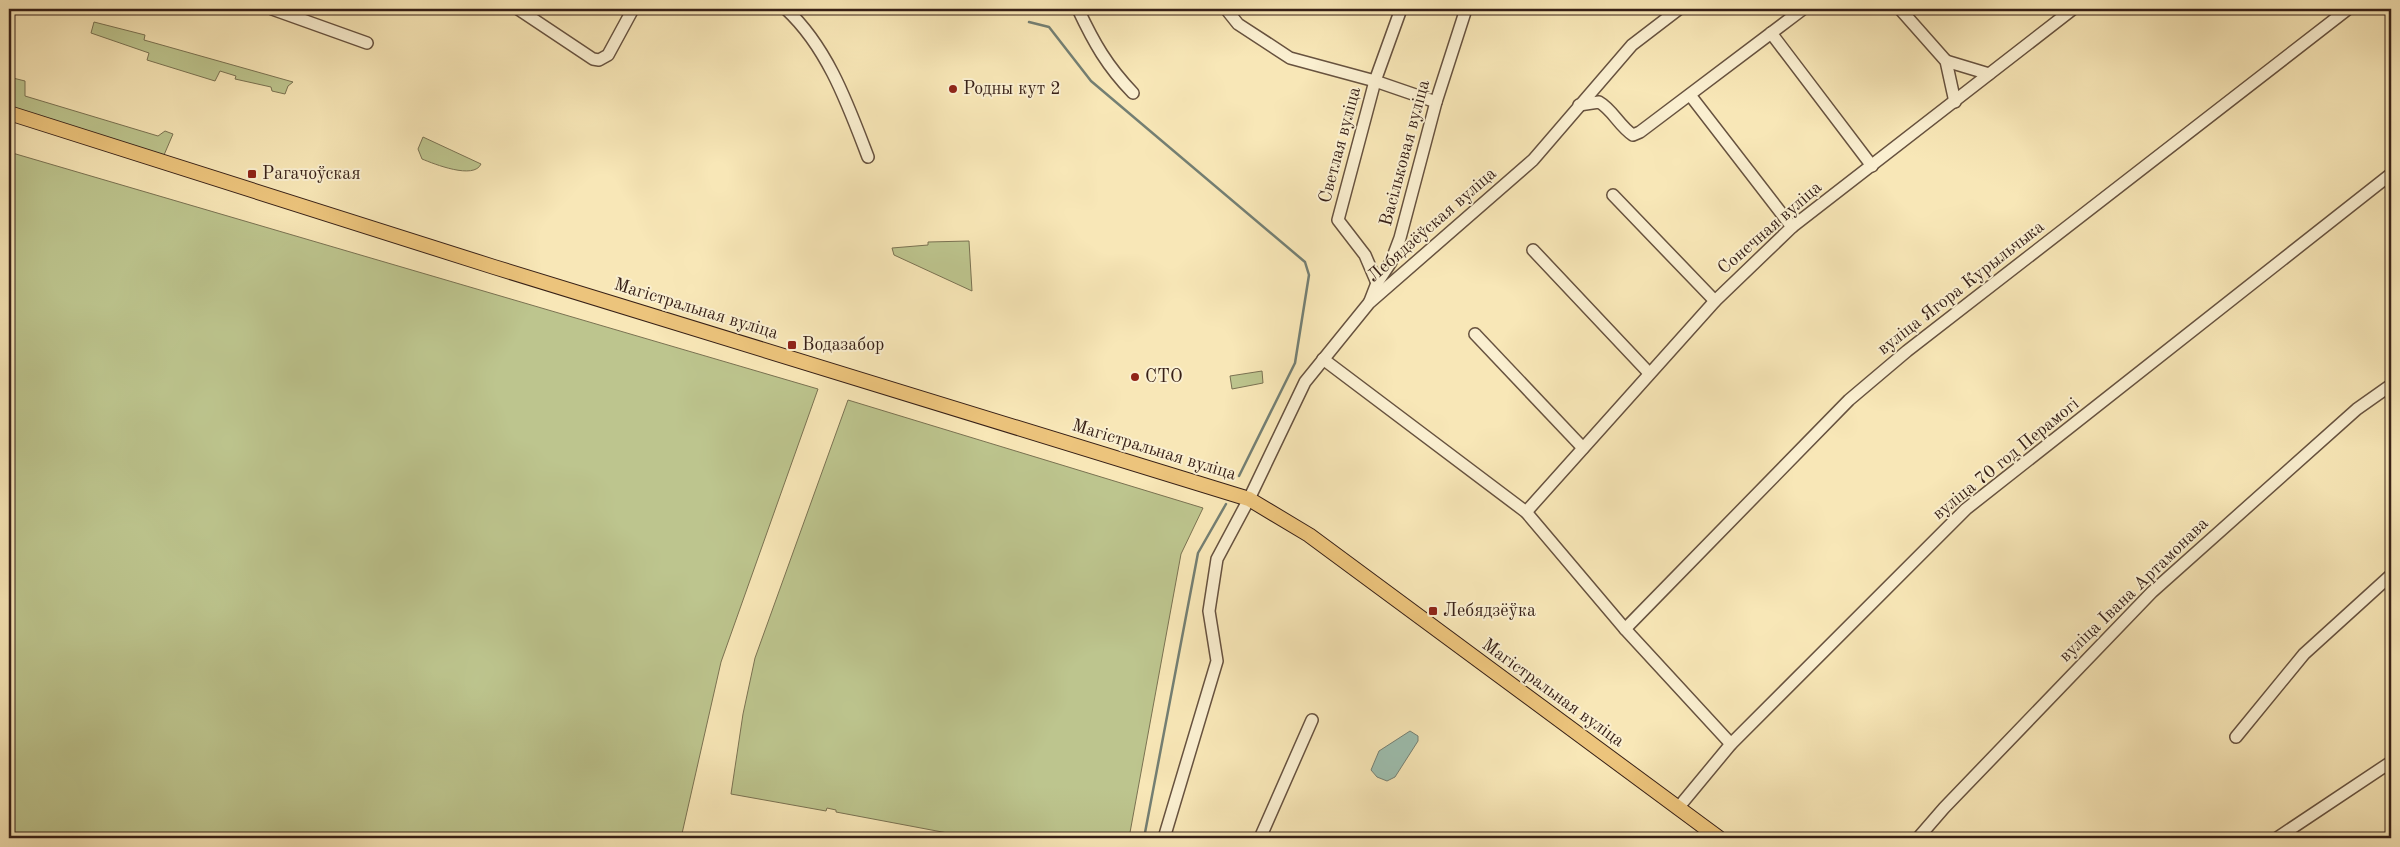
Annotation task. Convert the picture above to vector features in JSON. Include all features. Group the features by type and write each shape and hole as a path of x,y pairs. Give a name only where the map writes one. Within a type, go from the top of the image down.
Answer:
{"main road":[{"name":"Магістральная вуліца","path":"9,114 494,267 1249,499 1309,535 1719,838"}],"street":[{"path":"272,9 367,43"},
{"path":"518,9 593,59 599,60 608,55 633,9"},
{"path":"786,9 807,33 840,87 868,157"},
{"path":"1078,9 1094,44 1112,71 1133,93"},
{"path":"1226,9 1238,24 1290,58 1375,82 1436,102"},
{"name":"Светлая вуліца","path":"1377,283 1365,255 1338,220 1375,82 1401,9"},
{"name":"Васільковая вуліца","path":"1369,303 1377,283 1391,262 1400,238 1436,102 1466,9"},
{"name":"Лебядзёўская вуліца","path":"1164,838 1217,661 1209,611 1217,559 1249,499 1305,382 1369,303 1533,160 1632,45 1679,9"},
{"path":"1579,105 1600,102 1609,108 1633,135 1640,132 1690,95 1803,9"},
{"path":"1900,9 1946,61 1955,102"},
{"name":"Сонечная вуліца","path":"1526,512 1715,301 1792,227 2073,9"},
{"name":"вуліца Ягора Курыльчыка","path":"1625,628 1849,400 1907,351 2348,9"},
{"path":"1771,33 1872,166"},
{"path":"1946,61 1988,74"},
{"path":"1690,95 1792,227"},
{"name":"вуліца 70 год Перамогі","path":"1678,808 1732,744 1966,510 2391,174"},
{"path":"1613,195 1715,301"},
{"path":"1533,250 1649,373"},
{"path":"1391,262 1404,273"},
{"path":"1475,334 1583,448"},
{"path":"1323,359 1526,512 1625,628 1732,744"},
{"name":"вуліца Івана Артамонава","path":"1918,838 1944,808 2152,592 2350,416 2391,385"},
{"path":"2236,737 2304,654 2391,575"},
{"path":"1260,838 1312,720"},
{"path":"2277,838 2391,762"}],"green space":[{"path":"94,22 145,35 144,40 293,82 288,86 285,94 272,91 271,87 235,79 236,76 220,71 215,81 147,60 149,53 91,33"},
{"path":"9,77 25,81 25,96 158,136 165,131 173,134 164,155 9,112"},
{"path":"423,137 481,164 477,169 462,171 422,159 418,149"},
{"path":"9,152 818,389 721,662 681,838 9,838"},
{"path":"969,241 972,291 894,255 892,248 928,245 928,242"},
{"path":"1262,371 1263,383 1232,389 1230,376"},
{"path":"848,400 1203,508 1181,554 1129,838 974,838 836,812 836,810 827,808 826,811 731,794 743,714 755,658"}],"shaded area":[{"path":"1410,731 1418,736 1418,741 1395,777 1387,781 1377,777 1371,770 1379,751"}],"waterway":[{"path":"1029,22 1049,27 1091,81 1305,262 1309,275 1295,363 1239,476"},
{"path":"1144,838 1198,553 1226,504"}],"place":[{"name":"Родны кут 2","path":"953,89"},
{"name":"Рагачоўская","path":"252,174"},
{"name":"Водазабор","path":"792,345"},
{"name":"СТО","path":"1135,377"},
{"name":"Лебядзёўка","path":"1433,611"}]}
